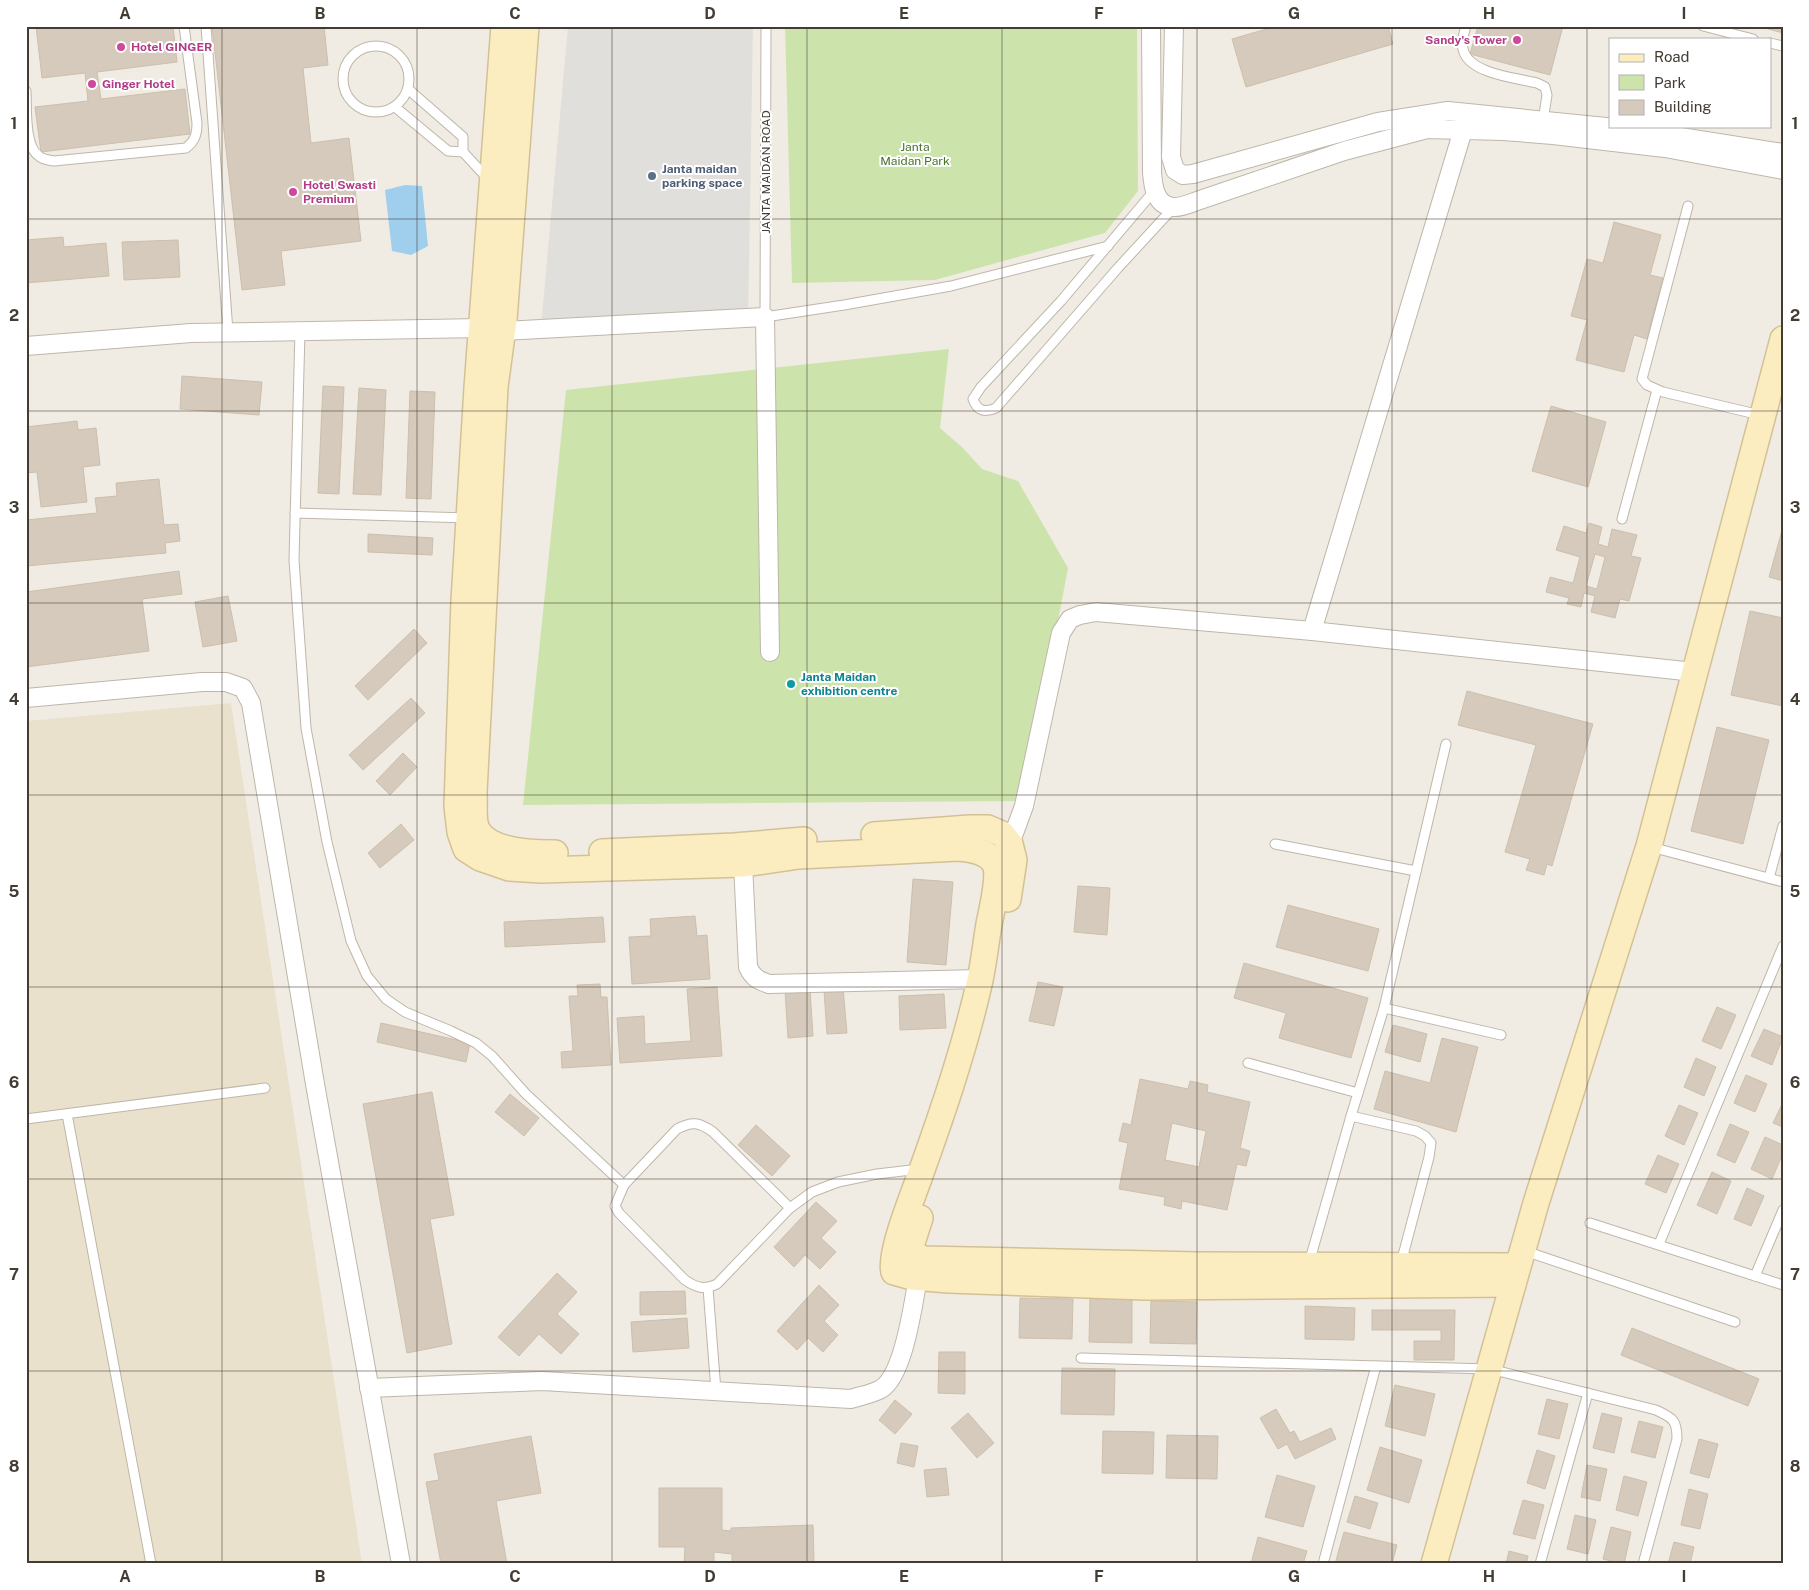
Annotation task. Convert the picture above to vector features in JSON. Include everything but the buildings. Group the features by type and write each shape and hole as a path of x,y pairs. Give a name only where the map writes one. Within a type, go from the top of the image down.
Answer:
{"street":[{"path":"504,26 493,184 492,330 495,387 474,792 477,830 485,839 502,847 543,853 734,846 970,828 988,828 1002,834 1010,844 1014,860 995,971 961,1105 914,1234 912,1246 914,1254 923,1259 1198,1265 1517,1267"},
{"path":"526,26 469,518 464,601 457,806 460,832 466,849 480,858 509,868 541,870 742,864 799,856 958,848 976,849 988,857 996,867 996,886 980,979 941,1119 896,1247 892,1267 894,1272 899,1275 918,1278 1146,1287 1517,1267"},
{"path":"1151,26 1152,172 1154,191 1165,204 1174,207 1344,151 1427,129 1553,135 1665,148 1783,170"},
{"path":"1174,26 1170,157 1174,170 1183,174 1193,174 1378,122 1448,111 1609,127"},
{"path":"1615,128 1783,153"},
{"path":"1312,631 1463,130"},
{"path":"26,346 191,333 492,330 765,318 770,652"},
{"path":"1434,1564 1517,1267 1649,846 1783,339"},
{"path":"1010,844 1024,806 1061,633 1070,619 1080,615 1096,612 1312,631 1694,672"},
{"path":"26,698 202,682 226,682 243,688 251,703 315,1084 401,1564"},
{"path":"742,864 748,967 752,976 758,980 769,984 980,979"},
{"path":"369,1388 542,1381 851,1399 882,1389 895,1372 903,1352 918,1278"}],"lane":[{"path":"26,91 29,141 34,152 41,158 54,161 186,148 193,143 197,134 197,123 184,26"},
{"path":"206,26 228,332"},
{"name":"JANTA MAIDAN ROAD","path":"765,318 766,26"},
{"path":"1466,26 1463,49 1468,61 1484,71 1537,83 1545,87 1548,95 1543,121"},
{"path":"1703,26 1749,38"},
{"path":"374,45 385,46 395,50 408,67 410,78 408,89 403,99 395,107 385,111 374,112 363,109 354,103 347,94 343,83 344,72 348,62 355,53 364,47 374,45"},
{"path":"408,89 463,137 463,152"},
{"path":"395,107 448,151 463,152 493,184"},
{"path":"1154,191 1061,301 981,387 973,398 975,405 980,410 988,411 996,408 1117,269 1174,207"},
{"path":"1688,206 1642,379 1647,385 1657,390 1763,416"},
{"path":"765,318 844,306 951,286 1108,246"},
{"path":"300,331 294,560 306,728 327,842 351,941 367,976 386,1000 406,1012 451,1030 476,1044 492,1056 526,1094 624,1185"},
{"path":"1622,519 1657,390"},
{"path":"296,513 469,518"},
{"path":"1308,1266 1384,1008 1446,744"},
{"path":"1770,878 1783,826"},
{"path":"1275,844 1416,871"},
{"path":"1649,846 1783,882"},
{"path":"1659,1244 1783,946"},
{"path":"1384,1008 1501,1035"},
{"path":"1248,1063 1358,1093"},
{"path":"26,1120 265,1088"},
{"path":"67,1114 150,1564"},
{"path":"1351,1116 1416,1132 1425,1136 1431,1143 1400,1266"},
{"path":"790,1208 713,1132 695,1122 676,1129 624,1185 615,1206 619,1213 685,1280 697,1288 708,1288 717,1284 790,1208 812,1192 838,1182 877,1174 922,1169"},
{"path":"1755,1276 1783,1210"},
{"path":"1590,1222 1783,1285"},
{"path":"1517,1267 1736,1322"},
{"path":"708,1288 716,1392"},
{"path":"1081,1358 1490,1369 1656,1410 1671,1417 1677,1427 1677,1439 1643,1564"},
{"path":"1323,1564 1376,1366"},
{"path":"1540,1564 1588,1393"}],"shaded area":[{"name":"Janta maidan parking space","path":"568,26 753,26 748,325 540,338"},
{"path":"231,703 362,1564 26,1564 26,721"}],"green space":[{"name":"Janta Maidan Park","path":"785,26 1137,26 1138,191 1105,233 935,280 792,283"},
{"name":"Janta Maidan exhibition centre","path":"949,349 940,428 963,448 982,469 1018,481 1068,568 1024,801 523,805 566,390"}],"water":[{"path":"405,185 422,186 428,246 411,255 392,251 385,190"}],"place":[{"name":"Sandy's Tower","path":"1517,40"},
{"name":"Hotel GINGER","path":"121,47"},
{"name":"Ginger Hotel","path":"92,84"},
{"name":"Janta maidan parking space","path":"652,176"},
{"name":"Hotel Swasti Premium","path":"293,192"},
{"name":"Janta Maidan exhibition centre","path":"791,684"}]}
